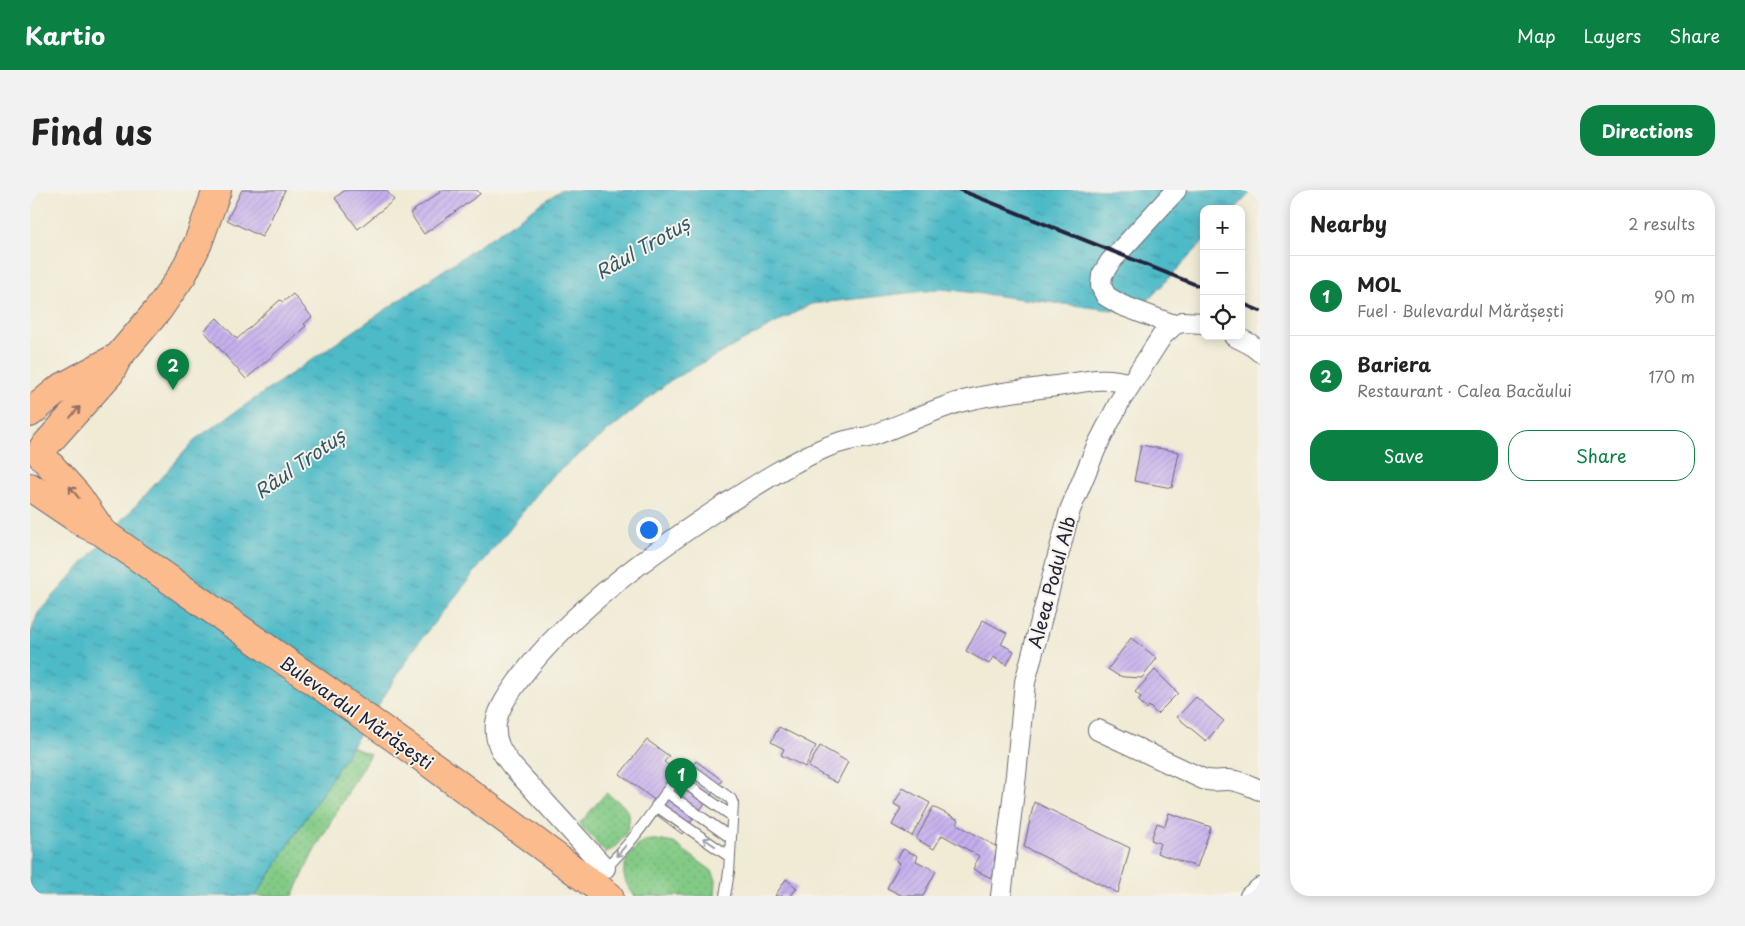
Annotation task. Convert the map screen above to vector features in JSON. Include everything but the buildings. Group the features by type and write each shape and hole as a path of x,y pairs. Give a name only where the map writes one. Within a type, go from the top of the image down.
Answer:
{"main road":[{"path":"38,458 110,373 118,357 158,310 183,274 198,243 217,190"},
{"path":"30,414 73,380 118,357"},
{"name":"Bulevardul Mărășești","path":"30,423 40,434 38,458 77,495 104,534"},
{"name":"Bulevardul Mărășești","path":"30,487 85,524 104,534 601,882"}],"street":[{"path":"1176,190 1110,262 1102,275 1101,286 1106,296 1121,305 1174,325 1182,322 1200,323"},
{"name":"Aleea Podul Alb","path":"1001,896 1025,682 1070,510 1096,448 1130,384 1162,336 1174,325"},
{"path":"1242,340 1260,352"},
{"path":"601,882 499,749 496,720 500,710 509,693 554,639 602,595 674,539 782,470 821,449 842,441 874,435 920,416 976,399 1026,389 1103,379 1119,380 1130,384"},
{"path":"1098,730 1211,782 1228,780 1260,790"},
{"path":"1250,896 1260,888"}],"lane":[{"path":"601,882 685,765 731,799 730,857 725,896"},
{"path":"676,778 732,816"},
{"path":"666,792 731,838"},
{"path":"656,806 730,857"}],"green space":[{"path":"351,747 370,754 313,853 293,896 256,896"},
{"path":"606,793 618,801 627,811 629,823 620,841 606,853 579,824"},
{"path":"657,840 674,843 712,871 716,880 715,896 635,896 625,878 625,865 633,851 641,843"}],"water":[{"name":"Râul Trotuș","path":"561,190 1253,190 1239,205 1200,205 1200,245 1136,313 943,289 811,304 671,380 550,478 418,643 256,896 30,896 30,635 38,613 197,438"}],"railway":[{"path":"960,190 1200,286"},
{"path":"1245,305 1260,311"}],"place":[{"name":"Bariera","path":"173,390"},
{"name":"MOL","path":"681,799"}]}
